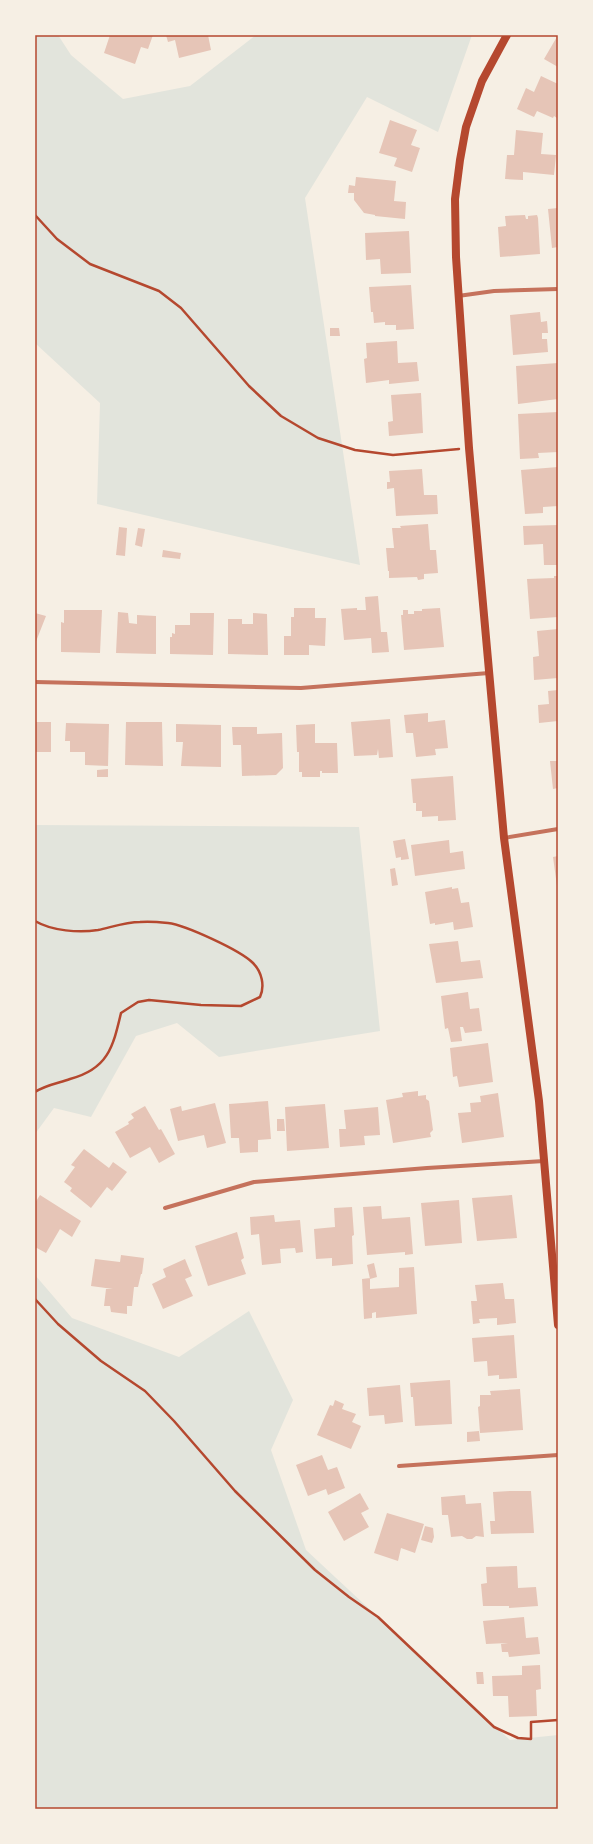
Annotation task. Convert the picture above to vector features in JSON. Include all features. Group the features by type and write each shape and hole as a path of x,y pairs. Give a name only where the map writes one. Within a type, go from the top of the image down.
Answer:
{"main road":[{"path":"507,35 482,81 466,127 460,160 455,217 458,296 469,448 504,838 539,1101 558,1325"}],"street":[{"path":"458,296 494,291 558,289"},
{"path":"35,682 301,688 489,673"},
{"path":"504,838 558,829"},
{"path":"165,1208 254,1182 544,1160"},
{"path":"399,1466 558,1455"}],"path":[{"path":"35,215 57,239 90,264 159,290 181,308 249,386 281,416 318,438 355,450 393,455 469,448"},
{"path":"35,921 40,924 70,930 96,930 139,922 174,924 227,946 253,963 262,980 264,990 260,997 241,1006 201,1005 149,1000 138,1002 121,1013 113,1047 104,1061 82,1076 51,1085 35,1092"},
{"path":"35,1299 58,1324 101,1361 145,1391 174,1421 236,1492 315,1570 349,1597 378,1617 494,1727 518,1738 531,1739 531,1722 558,1720"}],"shaded area":[{"path":"35,35 58,35 71,55 123,99 190,86 256,35 472,35 438,132 367,97 305,198 360,565 97,504 100,403 35,343"},
{"path":"35,825 359,827 380,1031 219,1057 177,1023 136,1036 91,1117 54,1108 35,1134"},
{"path":"35,1275 72,1318 179,1357 249,1311 293,1400 271,1450 306,1550 510,1740 558,1735 558,1809 35,1809"}],"building":[{"path":"110,35 153,35 148,49 141,47 135,64 104,53"},
{"path":"166,35 208,35 211,50 179,58 175,40 168,42"},
{"path":"558,35 558,67 544,59"},
{"path":"541,76 558,84 557,118 554,116 553,118 537,111 534,117 517,109 526,88 534,92"},
{"path":"390,120 417,130 411,145 420,148 412,172 394,166 397,158 379,153"},
{"path":"516,130 543,133 541,154 556,155 554,175 523,172 523,180 505,179 507,155 514,155"},
{"path":"356,177 396,181 394,201 406,202 405,219 375,216 364,213 354,200 354,193 348,193 349,185 355,186"},
{"path":"558,208 558,247 552,248 548,209"},
{"path":"525,215 526,219 528,219 528,216 537,215 540,254 500,257 498,227 506,226 505,216"},
{"path":"409,231 411,273 381,274 380,259 366,260 365,233"},
{"path":"411,285 414,329 396,330 396,325 385,325 385,322 374,323 373,312 371,312 369,287"},
{"path":"540,312 541,322 547,321 548,333 542,333 542,339 547,339 548,352 513,355 510,315"},
{"path":"330,328 339,328 340,336 330,336"},
{"path":"397,341 398,363 417,362 419,381 389,384 389,380 366,383 364,359 367,358 366,343"},
{"path":"558,363 558,399 518,404 516,366"},
{"path":"421,393 423,433 389,436 388,422 393,421 391,395"},
{"path":"558,412 558,452 538,453 539,458 520,459 518,414"},
{"path":"558,467 558,506 543,507 543,513 525,514 521,470"},
{"path":"422,469 424,495 437,495 438,514 396,516 394,488 387,489 387,482 390,482 389,471"},
{"path":"428,524 430,550 436,550 438,573 424,574 424,579 418,580 417,577 389,578 386,548 394,548 392,528"},
{"path":"558,525 558,565 544,565 543,544 524,545 523,526"},
{"path":"119,527 127,528 125,556 116,555"},
{"path":"138,528 145,529 142,547 135,545"},
{"path":"163,550 181,553 180,559 162,557"},
{"path":"554,576 558,576 558,617 530,619 527,579 554,578"},
{"path":"378,596 381,632 387,632 389,652 372,653 371,638 344,640 341,609 357,608 357,610 366,610 365,597"},
{"path":"294,608 315,608 315,618 326,618 325,646 309,645 309,655 284,655 284,636 291,636 291,617 294,617"},
{"path":"440,608 444,647 404,650 401,615 403,615 403,610 408,610 408,614 414,614 414,611 422,611 422,609"},
{"path":"64,610 102,610 100,653 61,652 61,622 64,623"},
{"path":"118,612 128,613 129,623 137,624 137,615 156,616 156,654 116,653"},
{"path":"35,613 46,616 35,644"},
{"path":"190,613 214,613 213,655 170,654 170,637 172,637 172,633 175,634 175,625 190,625"},
{"path":"253,613 267,614 268,655 228,654 228,619 242,619 242,624 253,624"},
{"path":"558,629 558,678 534,680 533,657 539,656 537,631"},
{"path":"558,690 558,721 539,723 538,705 549,704 548,691"},
{"path":"428,713 428,722 445,720 448,748 435,749 436,755 416,757 413,733 406,733 404,715"},
{"path":"390,719 393,757 379,758 378,749 377,755 354,756 351,722"},
{"path":"35,722 51,722 51,752 35,752"},
{"path":"126,722 162,722 163,766 125,765"},
{"path":"66,723 109,724 108,766 85,765 85,752 70,752 70,741 65,741"},
{"path":"176,724 221,725 221,767 181,766 183,742 176,742"},
{"path":"315,724 315,743 337,743 338,773 322,773 322,771 320,771 320,777 302,777 302,772 299,772 299,752 297,752 296,725"},
{"path":"232,727 257,727 257,734 282,733 283,768 276,775 242,776 241,745 233,745"},
{"path":"550,761 558,761 558,788 553,789"},
{"path":"108,769 108,777 97,777 97,770"},
{"path":"453,776 456,820 438,821 438,816 422,817 422,811 416,811 416,803 413,803 411,779"},
{"path":"405,839 409,859 401,860 401,857 396,858 393,841"},
{"path":"449,840 450,853 463,851 465,869 415,876 411,845"},
{"path":"558,856 558,886 557,886 553,857"},
{"path":"395,868 398,885 392,886 390,869"},
{"path":"452,887 452,889 458,888 461,903 469,902 473,927 454,930 453,922 435,925 435,923 430,924 425,892"},
{"path":"458,941 461,962 480,960 483,978 436,983 429,944"},
{"path":"468,992 470,1009 479,1008 482,1031 465,1033 463,1027 460,1027 462,1041 451,1042 448,1028 445,1029 441,996"},
{"path":"488,1043 493,1082 459,1087 457,1076 453,1077 450,1048"},
{"path":"418,1091 418,1096 426,1095 426,1099 429,1101 433,1130 430,1133 431,1137 393,1143 386,1100 403,1097 402,1093"},
{"path":"498,1093 504,1137 462,1143 458,1113 471,1112 470,1103 481,1102 480,1096"},
{"path":"268,1101 271,1139 258,1140 258,1152 240,1153 239,1138 231,1138 229,1104"},
{"path":"215,1103 226,1143 207,1148 204,1135 178,1141 170,1109 181,1106 182,1111"},
{"path":"325,1104 329,1148 287,1151 285,1107"},
{"path":"145,1106 159,1130 161,1129 175,1154 159,1163 150,1147 130,1158 115,1132 129,1124 128,1122 134,1118 131,1114"},
{"path":"378,1107 380,1135 364,1136 365,1145 340,1147 339,1129 346,1129 344,1110"},
{"path":"277,1119 284,1119 285,1131 277,1131"},
{"path":"84,1149 109,1168 113,1162 127,1172 112,1191 107,1187 91,1208 70,1191 72,1188 64,1182 75,1167 71,1165"},
{"path":"40,1195 81,1221 72,1237 60,1229 46,1253 35,1247 35,1203"},
{"path":"512,1195 517,1238 477,1241 472,1198"},
{"path":"459,1200 462,1243 425,1246 421,1203"},
{"path":"381,1206 382,1219 410,1217 413,1254 405,1255 405,1252 367,1255 363,1207"},
{"path":"352,1207 354,1235 352,1236 353,1264 332,1266 332,1258 316,1259 314,1229 335,1227 334,1208"},
{"path":"274,1215 275,1222 300,1220 303,1252 296,1253 295,1248 280,1249 281,1263 262,1265 259,1234 251,1235 250,1217"},
{"path":"237,1232 244,1258 241,1260 246,1274 208,1286 195,1246"},
{"path":"121,1255 144,1258 142,1274 138,1287 134,1287 132,1306 127,1306 127,1314 111,1312 110,1306 104,1306 106,1289 113,1289 91,1286 95,1259 120,1262"},
{"path":"185,1259 192,1276 185,1279 193,1296 163,1309 152,1284 166,1277 163,1269"},
{"path":"374,1263 377,1277 370,1279 367,1265"},
{"path":"414,1267 417,1314 376,1318 376,1312 372,1313 372,1318 364,1319 362,1279 370,1278 370,1289 399,1287 399,1268"},
{"path":"503,1283 505,1299 514,1299 516,1323 497,1325 497,1318 479,1319 480,1323 473,1324 471,1301 477,1301 475,1285"},
{"path":"514,1335 517,1378 499,1379 499,1375 488,1376 487,1361 474,1362 472,1338"},
{"path":"450,1380 452,1424 415,1426 413,1397 411,1397 410,1383"},
{"path":"400,1385 403,1422 385,1424 384,1415 369,1416 367,1388"},
{"path":"520,1389 523,1430 480,1433 478,1407 480,1406 480,1395 491,1395 490,1391"},
{"path":"335,1400 344,1404 342,1409 356,1414 352,1422 361,1426 351,1449 317,1435 330,1405 333,1406"},
{"path":"479,1431 480,1441 467,1442 467,1432"},
{"path":"322,1455 328,1470 337,1467 345,1488 328,1495 326,1489 308,1496 296,1465"},
{"path":"531,1491 534,1533 491,1534 490,1521 495,1521 493,1492"},
{"path":"360,1493 369,1509 361,1513 369,1527 344,1541 328,1512"},
{"path":"465,1495 466,1504 481,1503 484,1537 476,1536 472,1539 467,1539 462,1536 451,1537 448,1515 442,1515 441,1497"},
{"path":"387,1513 424,1524 415,1553 401,1548 398,1561 374,1553"},
{"path":"425,1526 433,1528 434,1537 432,1543 421,1540"},
{"path":"517,1566 518,1588 536,1587 538,1606 509,1608 509,1606 483,1606 481,1584 487,1583 486,1567"},
{"path":"524,1617 526,1638 538,1637 540,1654 509,1657 508,1652 502,1652 501,1644 508,1643 486,1644 483,1621"},
{"path":"540,1665 541,1689 536,1690 537,1716 509,1717 508,1696 493,1696 492,1676 522,1675 522,1666"},
{"path":"476,1672 483,1672 484,1684 477,1684"}]}
